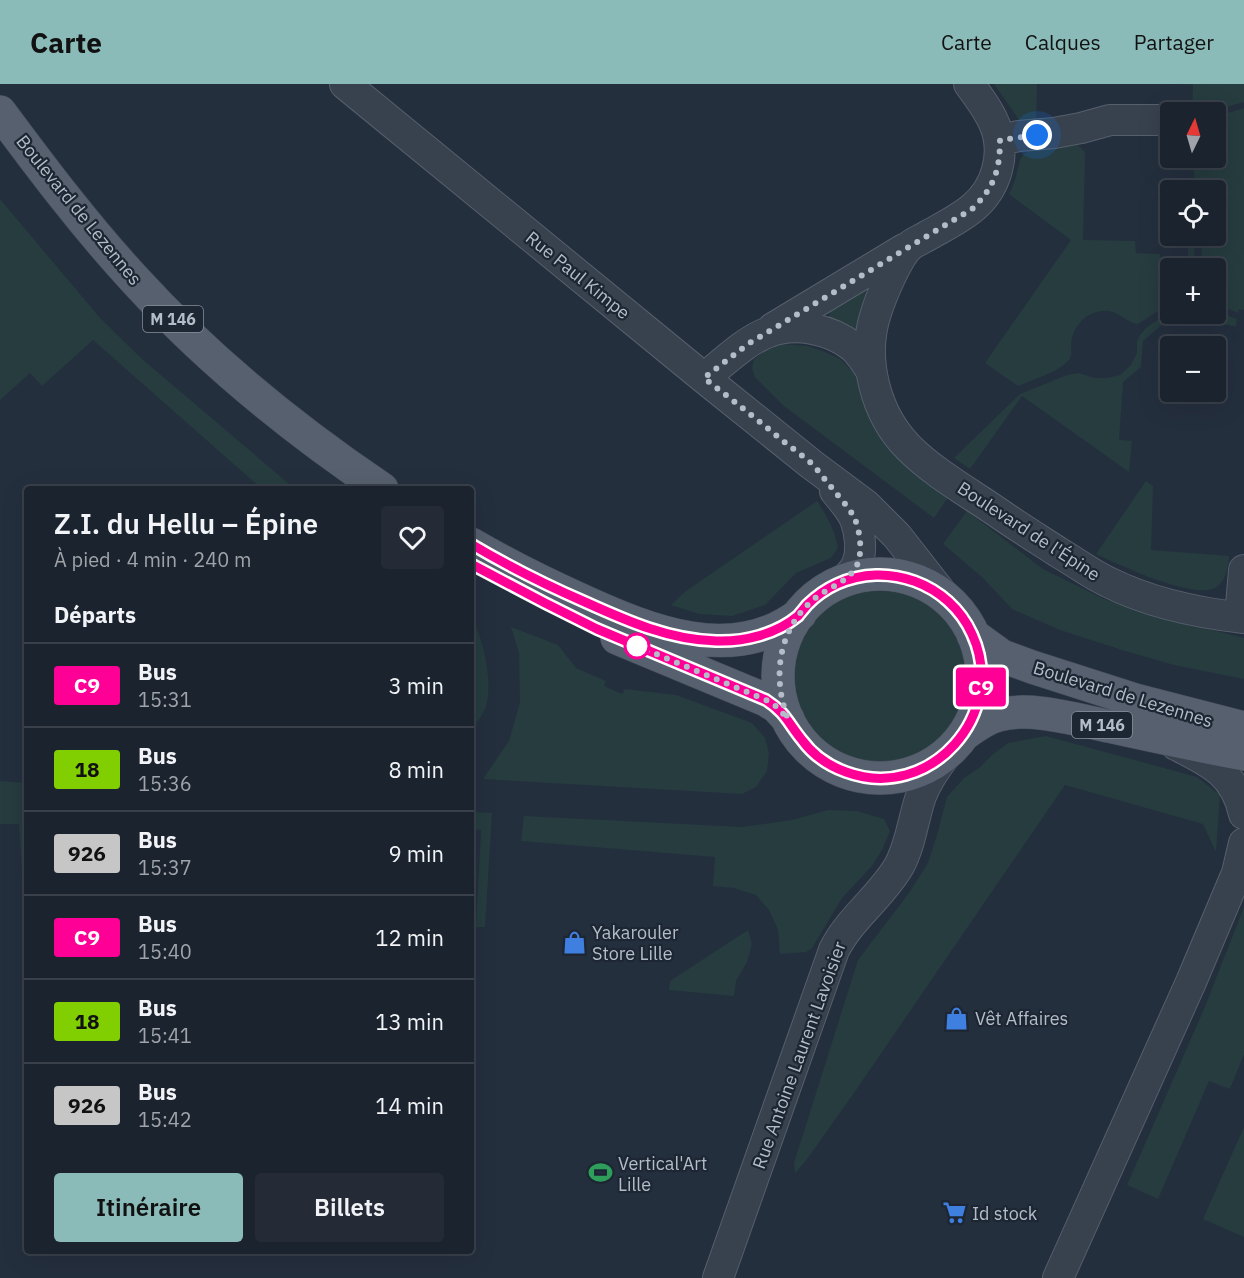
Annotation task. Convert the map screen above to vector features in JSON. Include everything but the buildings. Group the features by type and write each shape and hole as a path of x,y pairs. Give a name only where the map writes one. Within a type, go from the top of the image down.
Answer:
{"main road":[{"name":"Boulevard de Lezennes","path":"0,112 80,217 169,315 245,385 337,458 378,486"},
{"name":"Boulevard de Lezennes","path":"0,144 50,209 157,327 234,400 347,486"},
{"path":"474,546 555,589 607,612 661,632 714,641 731,641 758,636 788,624 816,598 844,581 866,576 888,575 920,582 947,600 962,616 973,635 982,669 981,692 974,715 955,744 928,766 906,775 882,778 859,776 837,768 817,756 800,739 788,719 777,707 766,700 597,629 474,566"},
{"path":"788,719 781,698 779,664 789,632 800,614"},
{"name":"Boulevard de Lezennes","path":"973,635 1002,656 1032,667 1135,700 1244,728"},
{"name":"Boulevard de Lezennes","path":"955,744 974,727 993,717 1017,712 1068,718 1244,754"}],"street":[{"name":"Rue Paul Kimpe","path":"345,84 704,378 866,505 884,522 947,600"},
{"name":"Boulevard de l'Épine","path":"704,378 748,344 960,217 984,198 997,170 1000,140 990,112 969,84"},
{"path":"1000,140 1054,133 1110,120 1160,120"},
{"name":"Boulevard de l'Épine","path":"909,246 889,278 877,311 870,340 870,369 875,387 888,419 908,446 943,475 1005,518 1093,574 1131,592 1188,609 1242,617"},
{"name":"Boulevard de l'Épine","path":"767,332 794,327 823,332 852,346 870,369"},
{"name":"Rue Paul Kimpe","path":"811,464 846,504 858,530 860,556 856,567 844,581"},
{"path":"1242,617 1244,570"},
{"path":"1163,738 1217,768 1236,790 1244,814"},
{"name":"Rue Antoine Laurent Lavoisier","path":"718,1278 834,950 846,930 898,867 910,839 920,797 955,744"},
{"path":"1058,1278 1205,950 1237,873 1244,843"}],"green space":[{"path":"994,84 1037,84 1036,124 1022,124"},
{"path":"1190,84 1244,84 1244,102 1226,107 1226,102 1192,102 1193,85"},
{"path":"1244,108 1244,310 1239,309 1238,313 1226,308 1226,258 1202,258 1201,246 1226,246 1226,180 1195,180 1193,168 1226,168 1226,114"},
{"path":"1078,145 1085,152 1083,240 1135,241 1136,253 1160,254 1160,310 1138,324 1109,311 1089,315 1075,330 1070,359 1064,365 1018,386 985,363 1071,240 1009,194 1021,158 1031,150"},
{"path":"0,199 100,318 142,359 291,486 259,486 93,340 42,386 30,373 0,400"},
{"path":"1188,246 1194,246 1195,258 1188,258"},
{"path":"865,290 870,292 863,325 852,333 829,318 830,310"},
{"path":"1226,315 1237,319 1236,326 1220,324 1226,324"},
{"path":"1160,318 1160,324 1163,324 1143,341 1141,367 1123,382 1119,440 1132,441 1129,472 1022,396 970,469 954,458 1020,394 1067,375 1079,373 1094,378 1107,378 1120,375 1131,365 1137,353 1137,342 1146,328"},
{"path":"782,344 808,346 825,352 840,359 858,377 949,496 934,518 784,406 755,377 752,368 754,360 767,349"},
{"path":"1146,481 1153,486 1151,550 1229,556 1225,576 1218,586 1208,590 1194,590 1176,586 1096,554"},
{"path":"817,501 837,541 838,548 831,558 796,573 765,605 732,616 699,614 671,605 686,591"},
{"path":"967,511 1043,569 1104,599 1244,638 1244,679 1174,665 1122,650 1060,630 1012,609 983,578 943,544"},
{"path":"881,590 914,597 929,604 942,615 953,628 960,643 967,676 960,709 953,724 942,737 929,748 914,755 881,762 848,755 833,748 820,737 809,724 802,709 795,676 802,643 809,628 820,615 833,604 848,597"},
{"path":"474,624 480,637 488,674 488,697 480,719 474,726"},
{"path":"511,627 558,645 576,668 606,681 604,686 622,694 625,689 676,695 752,723 765,738 769,753 767,771 756,787 742,794 483,779 509,741 520,702 519,653"},
{"path":"1046,736 1197,777 1220,795 1216,852 1203,824 1065,785 856,1090 795,1173 794,1163 858,960 909,893 928,863 947,797 964,778 1008,743"},
{"path":"0,781 24,783 24,874 22,874 19,824 0,824"},
{"path":"828,810 857,811 884,819 890,831 872,866 842,898 812,948 806,952 780,954 778,930 769,910 756,895 734,888 713,886 715,857 521,841 524,816 742,827 792,820"},
{"path":"474,812 492,813 485,927 476,927 481,830 474,829"},
{"path":"1244,907 1244,1054 1230,1089 1209,1081 1158,1199 1127,1185 1204,1009"},
{"path":"748,930 752,944 747,962 736,981 734,996 669,990 670,981"},
{"path":"1244,1127 1244,1237 1203,1219"}],"bus line":[{"name":"C9","path":"474,546 555,589 629,621 661,632 714,641 731,641 758,636 788,624 824,591 844,581 866,576 888,575 920,582 947,600 962,616 973,635 982,669 978,704 969,726 956,745 938,760 906,775 882,778 859,776 837,768 817,756 800,739 788,719 777,707 766,700 597,629 474,566"}],"place":[{"name":"Yakarouler Store Lille","path":"574,942"},
{"name":"Vêt Affaires","path":"957,1018"},
{"name":"Vertical'Art Lille","path":"600,1173"},
{"name":"Id stock","path":"954,1213"}],"route":[{"path":"637,646 766,700 777,707 788,719 779,687 779,664 784,643 794,623 808,605 824,591 844,581 856,567 860,556 858,530 846,504 811,464 704,378 748,344 972,209 984,198 992,185 1000,155 1000,140 1037,135"}]}
